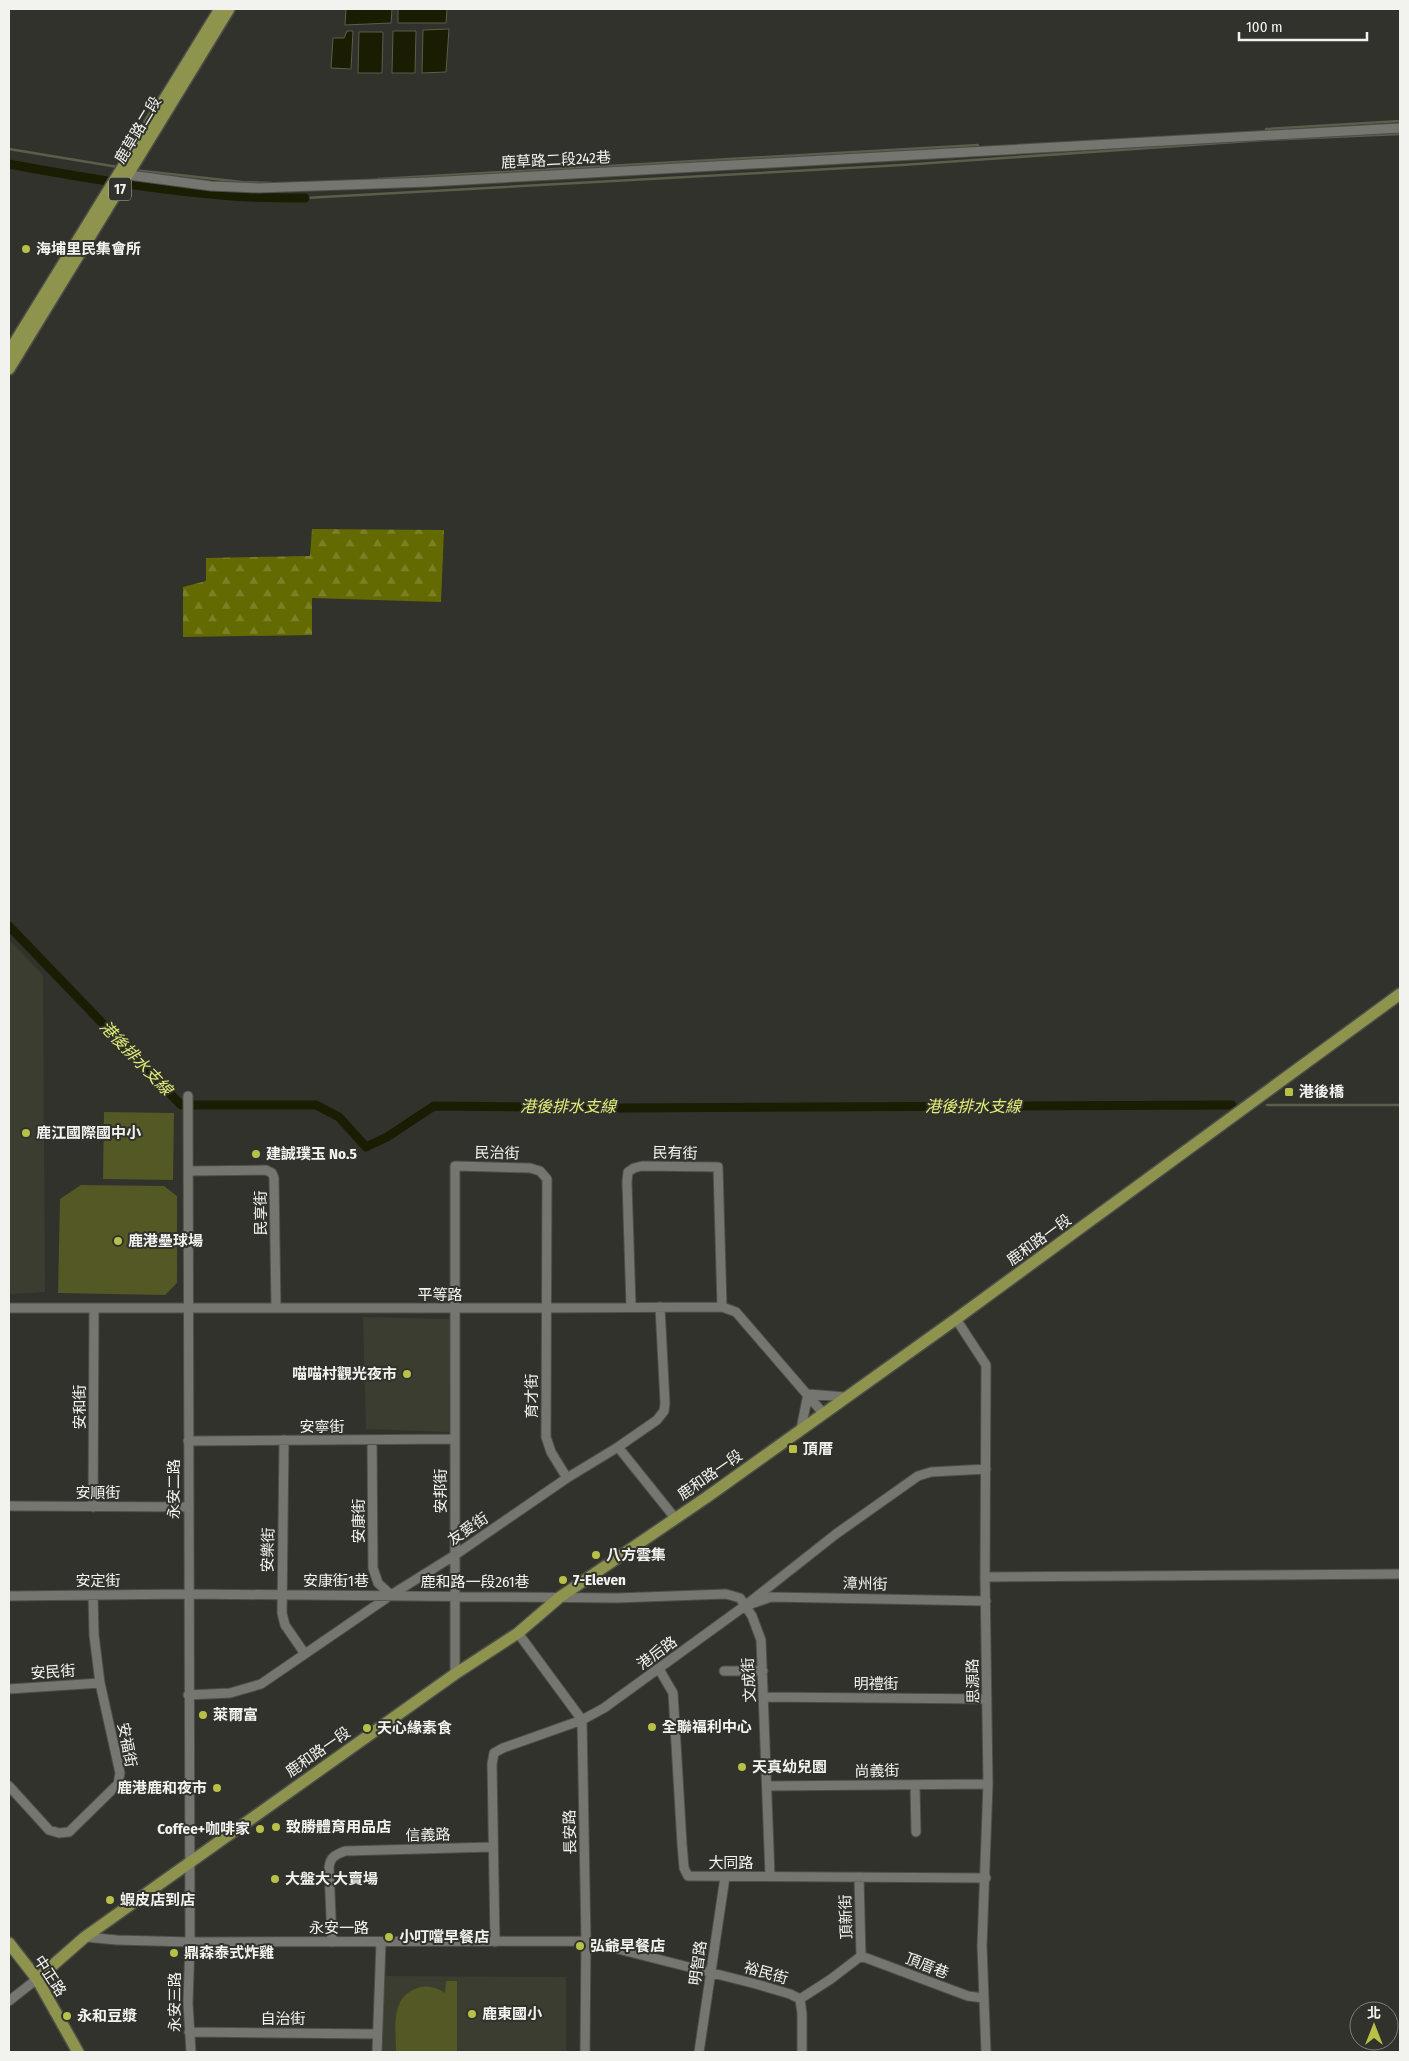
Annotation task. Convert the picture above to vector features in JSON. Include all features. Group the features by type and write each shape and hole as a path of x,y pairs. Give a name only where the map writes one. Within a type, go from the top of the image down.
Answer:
{"main road":[{"name":"鹿草路二段","path":"9,352 220,9"},
{"name":"鹿草路二段","path":"9,369 229,9"},
{"name":"鹿和路一段","path":"36,1980 84,1937 455,1674 518,1632 560,1597 956,1319 1400,994"},
{"name":"中正路","path":"9,1943 36,1980 78,2052"}],"street":[{"name":"鹿草路二段242巷","path":"129,175 211,186 259,188 428,182 1400,128"},
{"name":"永安二路","path":"188,1096 188,1862"},
{"name":"民治街","path":"456,1308 455,1166 530,1168 540,1170 545,1174 548,1189 546,1308"},
{"name":"民有街","path":"631,1306 627,1182 628,1172 642,1166 718,1167 722,1307"},
{"name":"民享街","path":"188,1171 266,1170 272,1173 274,1178 276,1308"},
{"name":"友愛街","path":"188,1695 230,1693 261,1684 391,1595 455,1555 567,1478 618,1447 657,1420 664,1411 665,1403 660,1307"},
{"name":"平等路","path":"9,1308 722,1307"},
{"path":"722,1307 736,1312 823,1413"},
{"name":"安和街","path":"93,1507 94,1308"},
{"name":"安邦街","path":"455,1674 456,1308"},
{"name":"育才街","path":"546,1308 546,1437 551,1452 567,1478"},
{"name":"思源路","path":"956,1319 986,1365 985,1577 988,1784 982,1946 986,2052"},
{"path":"808,1394 845,1397"},
{"path":"800,1429 808,1394"},
{"name":"安寧街","path":"188,1441 455,1439"},
{"name":"安樂街","path":"284,1440 282,1613 285,1625 305,1654"},
{"name":"安康街","path":"372,1440 373,1568 378,1583 391,1595"},
{"path":"618,1447 675,1518"},
{"name":"港后路","path":"495,1942 492,1847 492,1764 494,1753 582,1720 604,1708 746,1605 836,1534 918,1476 931,1472 986,1469"},
{"name":"安順街","path":"9,1506 188,1507"},
{"path":"985,1577 1400,1574"},
{"name":"鹿和路一段261巷","path":"391,1595 617,1598 726,1594 740,1598 746,1605"},
{"name":"安福街","path":"9,1786 49,1830 59,1833 69,1832 118,1784 120,1773 100,1683 94,1635 93,1595"},
{"name":"安康街1巷","path":"281,1595 391,1595"},
{"name":"安定街","path":"9,1596 281,1595"},
{"name":"漳州街","path":"746,1605 771,1597 986,1601"},
{"name":"文成街","path":"746,1605 761,1640 770,1876"},
{"path":"518,1632 582,1720"},
{"name":"大同路","path":"660,1669 672,1693 684,1868 688,1876 725,1878 770,1876 986,1878"},
{"path":"724,1671 763,1671"},
{"name":"安民街","path":"9,1689 100,1683"},
{"name":"明禮街","path":"764,1697 987,1699"},
{"name":"長安路","path":"582,1720 586,1941 585,2052"},
{"name":"尚義街","path":"767,1786 988,1784"},
{"path":"915,1785 916,1832"},
{"name":"信義路","path":"332,1942 329,1868 330,1860 335,1855 344,1851 492,1847"},
{"name":"永安三路","path":"188,1862 190,1942 189,2032 191,2052"},
{"name":"頂新街","path":"859,1877 861,1956"},
{"name":"明智路","path":"699,2052 725,1878"},
{"name":"永安一路","path":"84,1937 190,1942 586,1941 710,1973"},
{"path":"377,2052 381,1942"},
{"name":"頂厝巷","path":"861,1956 968,1996 984,1998"},
{"name":"裕民街","path":"710,1973 756,1984 790,1994 800,1999 831,1980 861,1956"},
{"path":"9,2001 36,1980"},
{"path":"800,1999 802,2052"},
{"name":"自治街","path":"189,2032 378,2034"}],"shaded area":[{"path":"346,9 392,9 391,23 345,25"},
{"path":"398,9 447,9 446,23 398,23"},
{"path":"449,29 446,72 422,73 423,30"},
{"path":"347,31 353,31 351,69 331,68 333,38 344,38"},
{"path":"393,31 416,31 415,73 392,73"},
{"path":"359,32 383,32 382,73 358,73"},
{"name":"鹿江國際國中小","path":"9,940 43,975 45,1292 9,1294"},
{"name":"喵喵村觀光夜市","path":"363,1317 450,1319 449,1432 366,1429"},
{"name":"鹿東國小","path":"379,1976 566,1977 566,2052 379,2052"}],"green space":[{"path":"312,529 444,530 441,602 312,598 312,635 183,637 183,587 206,581 206,558 310,556"},
{"path":"104,1112 174,1113 173,1180 103,1179"},
{"name":"鹿港壘球場","path":"81,1185 164,1186 177,1196 177,1283 165,1295 58,1293 60,1199"},
{"path":"446,1981 457,1981 457,2052 396,2052 395,2025 401,2000 415,1989 427,1986 445,1993"}],"waterway":[{"path":"1266,129 1400,121"},
{"path":"305,198 902,165 1264,140 1400,134"},
{"path":"378,179 978,145"},
{"path":"9,149 118,167"},
{"path":"9,164 148,187 241,197 305,198"},
{"path":"134,170 242,182 272,183"},
{"name":"港後排水支線","path":"9,926 181,1105 316,1105 339,1117 366,1147 387,1137 434,1106 617,1108 1232,1105"},
{"path":"1267,1105 1400,1105"}],"place":[{"name":"海埔里民集會所","path":"26,249"},
{"name":"港後橋","path":"1289,1092"},
{"name":"鹿江國際國中小","path":"26,1133"},
{"name":"建誠璞玉 No.5","path":"256,1154"},
{"name":"鹿港壘球場","path":"118,1241"},
{"name":"喵喵村觀光夜市","path":"407,1374"},
{"name":"頂厝","path":"793,1449"},
{"name":"八方雲集","path":"596,1555"},
{"name":"7-Eleven","path":"563,1580"},
{"name":"萊爾富","path":"203,1715"},
{"name":"全聯福利中心","path":"652,1727"},
{"name":"天心緣素食","path":"367,1728"},
{"name":"天真幼兒園","path":"742,1767"},
{"name":"鹿港鹿和夜市","path":"217,1788"},
{"name":"致勝體育用品店","path":"276,1827"},
{"name":"Coffee+咖啡家","path":"260,1829"},
{"name":"大盤大 大賣場","path":"275,1879"},
{"name":"蝦皮店到店","path":"110,1900"},
{"name":"小叮噹早餐店","path":"389,1937"},
{"name":"弘爺早餐店","path":"580,1946"},
{"name":"鼎森泰式炸雞","path":"174,1953"},
{"name":"鹿東國小","path":"472,2014"},
{"name":"永和豆漿","path":"67,2016"}]}
